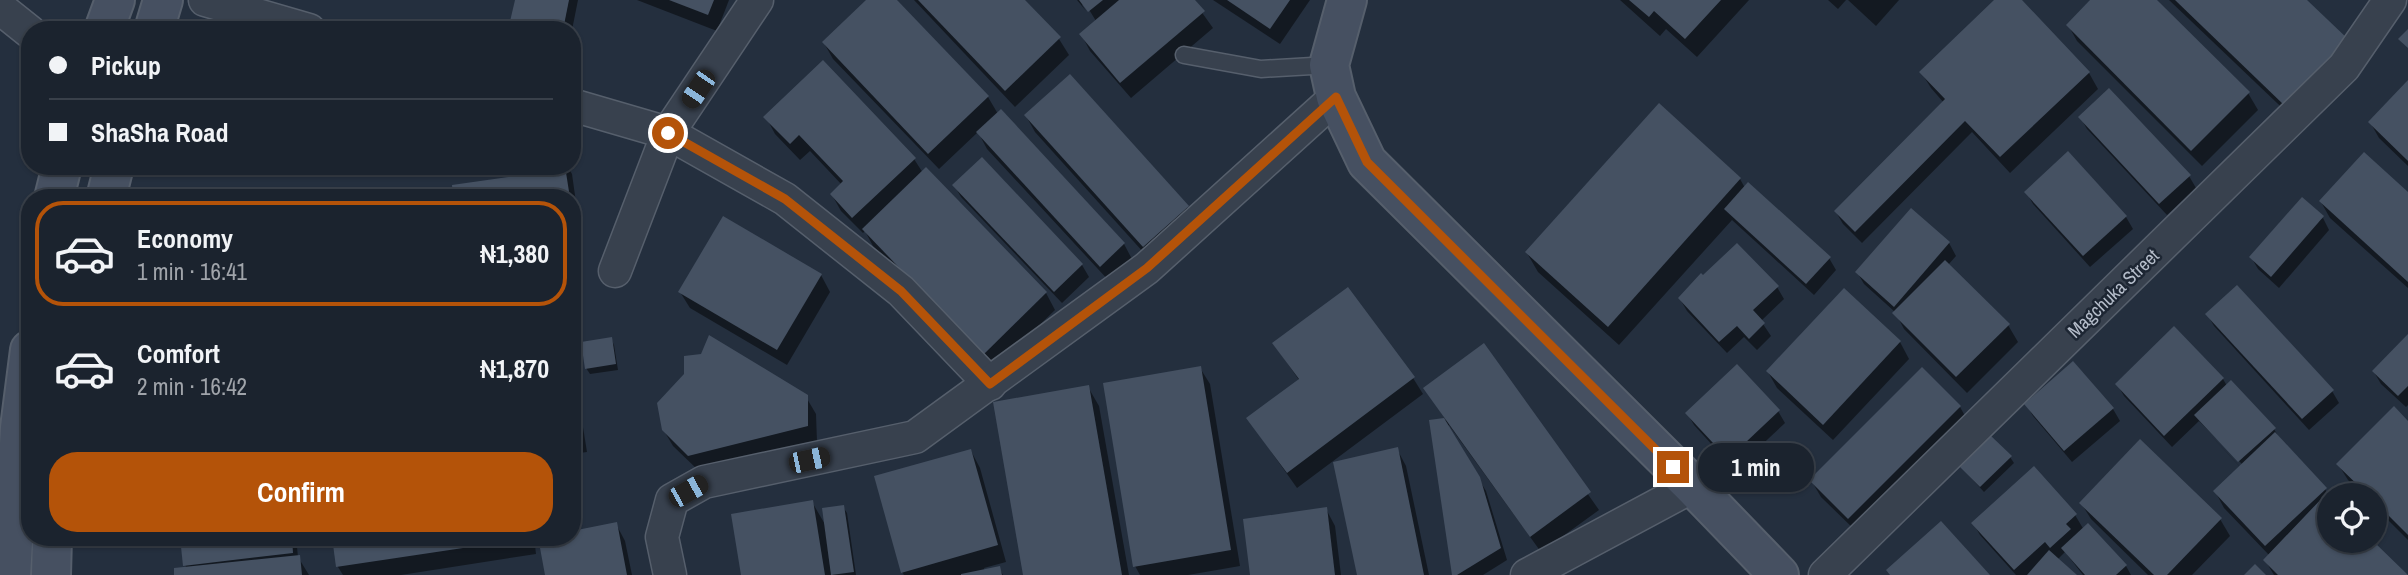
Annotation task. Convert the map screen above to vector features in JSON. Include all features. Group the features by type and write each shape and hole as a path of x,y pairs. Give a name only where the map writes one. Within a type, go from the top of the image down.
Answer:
{"street":[{"path":"107,21 115,0"},
{"path":"157,21 163,0"},
{"path":"205,0 278,21"},
{"path":"615,271 668,133 758,0"},
{"path":"1347,0 1332,81 1367,162 1779,575"},
{"name":"Magchuka Street","path":"1825,575 2344,67 2390,0"},
{"path":"0,8 21,25"},
{"path":"670,575 662,537 672,500 704,482 915,437 1147,268 1332,81"},
{"path":"581,108 668,133 785,199 901,291 990,384"},
{"path":"11,575 21,420"},
{"path":"1527,575 1693,486"},
{"path":"51,546 51,575"}],"lane":[{"path":"1184,54 1332,81"}],"building":[{"path":"515,0 569,0 565,21 510,21"},
{"path":"669,0 714,0 708,15"},
{"path":"866,0 897,0 989,96 928,154 822,42"},
{"path":"918,0 1025,0 1061,37 1005,91"},
{"path":"1079,0 1103,0 1088,12"},
{"path":"1119,0 1195,0 1205,11 1120,83 1079,34"},
{"path":"1227,0 1290,0 1270,29"},
{"path":"1629,0 1721,0 1685,39 1654,11 1649,17"},
{"path":"1994,0 2022,0 2090,72 2000,157 1965,121 1855,232 1834,211 1945,99 1919,72"},
{"path":"2090,0 2157,0 2250,92 2191,151 2066,25"},
{"path":"2175,0 2307,0 2349,40 2285,106"},
{"path":"2408,29 2408,48 2398,39"},
{"path":"823,60 916,158 852,218 830,194 843,181 799,135 790,144 763,117"},
{"path":"1070,74 1189,206 1143,247 1024,115"},
{"path":"2408,80 2408,161 2368,122"},
{"path":"2109,88 2191,175 2159,204 2078,117"},
{"path":"1659,103 1741,178 1608,327 1525,252"},
{"path":"1001,109 1125,243 1100,267 976,132"},
{"path":"2068,151 2127,216 2083,256 2024,192"},
{"path":"2364,152 2408,192 2408,282 2319,201"},
{"path":"982,157 1083,264 1054,292 952,185"},
{"path":"926,167 1047,292 983,355 862,229"},
{"path":"566,175 569,189 452,189 452,185 515,176"},
{"path":"1748,182 1831,257 1806,284 1724,209"},
{"path":"2302,197 2324,216 2271,277 2249,257"},
{"path":"1911,208 1950,242 1894,307 1855,272"},
{"path":"723,216 822,274 777,350 678,292"},
{"path":"1737,243 1779,286 1753,310 1765,323 1749,339 1737,326 1719,342 1678,298 1701,273 1703,275"},
{"path":"1945,260 2010,324 1956,377 1892,313"},
{"path":"2237,285 2334,390 2302,419 2205,314"},
{"path":"1348,287 1415,377 1287,473 1246,418 1299,379 1272,343"},
{"path":"1844,288 1901,341 1823,425 1766,371"},
{"path":"2174,326 2224,378 2164,436 2115,384"},
{"path":"2408,334 2408,386 2398,396 2372,371"},
{"path":"709,335 808,395 808,426 688,456 662,430 657,403 684,374 684,356 701,354"},
{"path":"612,337 616,364 585,369 581,342"},
{"path":"1484,343 1591,492 1530,537 1423,388"},
{"path":"2073,361 2114,408 2064,451 2024,404"},
{"path":"1737,364 1780,410 1728,459 1685,413"},
{"path":"1201,366 1231,550 1133,567 1103,383"},
{"path":"1922,367 1961,406 1848,519 1809,480"},
{"path":"2231,380 2276,428 2238,462 2194,415"},
{"path":"1089,385 1122,575 1023,575 993,402"},
{"path":"2394,406 2408,421 2408,535 2387,514 2387,483 2356,483 2336,464"},
{"path":"1444,418 1480,477 1501,548 1457,575 1452,575 1429,420"},
{"path":"2275,432 2322,483 2317,483 2317,497 2265,546 2213,491"},
{"path":"1991,436 2012,456 1980,487 1960,467"},
{"path":"2140,439 2222,518 2167,575 2154,575 2079,503"},
{"path":"1398,447 1424,575 1357,575 1333,462"},
{"path":"971,449 998,545 901,573 874,476"},
{"path":"2034,466 2077,514 2066,524 2071,529 2050,548 2045,542 2014,570 1971,523"},
{"path":"813,500 825,575 741,575 731,514"},
{"path":"2317,503 2317,553 2385,553 2408,575 2278,575 2263,560"},
{"path":"844,505 854,572 831,575 822,508"},
{"path":"1327,507 1335,575 1250,575 1243,519"},
{"path":"1941,521 1990,575 1890,575 1886,570"},
{"path":"617,522 627,575 545,575 540,546 581,546 581,529"},
{"path":"2088,523 2127,565 2116,575 2085,575 2061,548"},
{"path":"181,546 293,546 293,553 183,566"},
{"path":"333,546 477,546 336,567"},
{"path":"2049,550 2077,575 2027,575"},
{"path":"300,555 302,575 174,575 174,568"},
{"path":"2255,564 2266,575 2244,575"},
{"path":"1000,566 1002,575 961,575 961,574"}],"route":[{"path":"668,133 785,199 901,291 990,384 1147,268 1336,97 1367,162 1673,467"}]}
